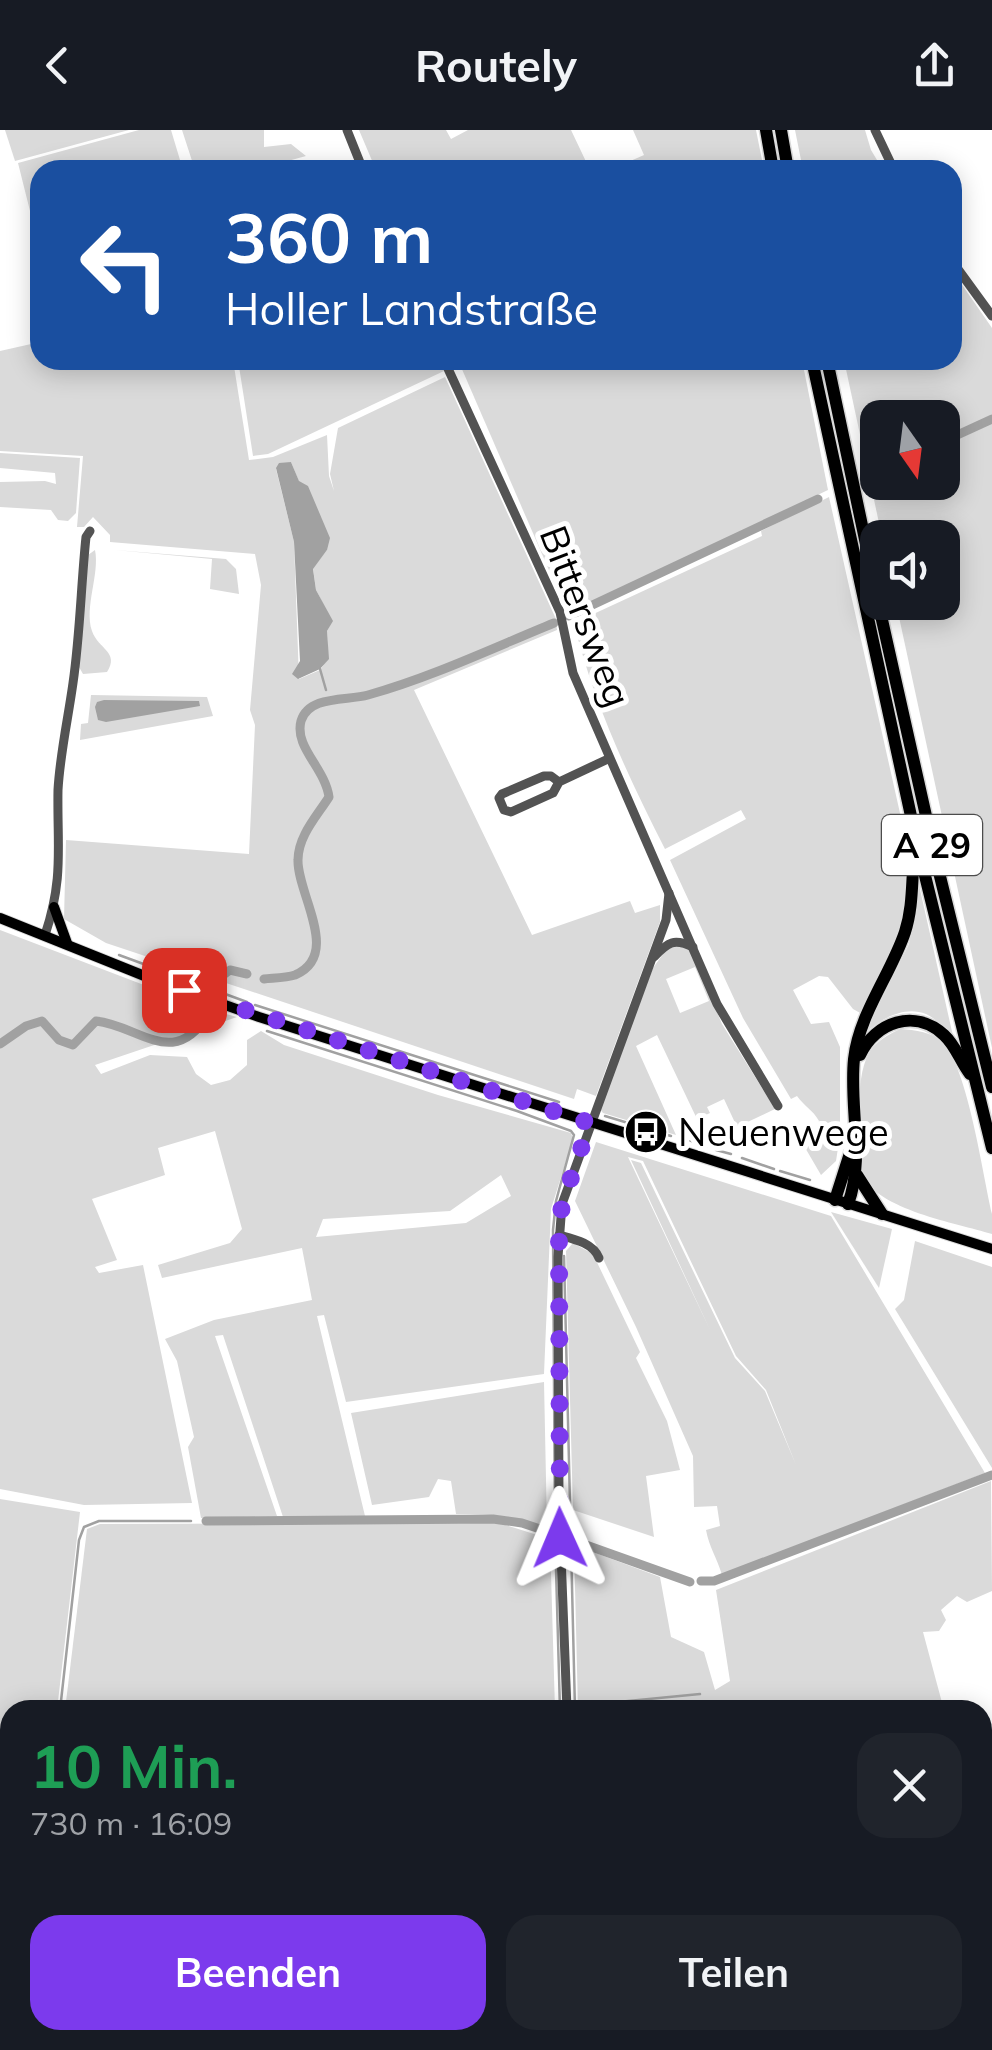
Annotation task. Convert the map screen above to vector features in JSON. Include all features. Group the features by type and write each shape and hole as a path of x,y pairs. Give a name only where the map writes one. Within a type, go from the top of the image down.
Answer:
{"highway":[{"path":"766,130 771,160"},
{"path":"780,130 786,160"},
{"name":"A 29","path":"814,370 916,839 992,1148"},
{"name":"A 29","path":"829,370 861,520"},
{"name":"A 29","path":"882,620 992,1087"},
{"path":"882,1214 865,1193 856,1173 854,1071 865,1022 890,972 911,914 916,839"},
{"path":"854,1071 874,1034 891,1023 912,1021 932,1026 945,1036 975,1079"},
{"path":"841,1202 854,1143"},
{"path":"841,1202 856,1173"}],"main road":[{"path":"54,907 67,944"},
{"path":"0,918 247,1012 992,1249"}],"street":[{"path":"347,130 359,160"},
{"path":"875,130 889,160"},
{"path":"962,275 992,316"},
{"name":"Bittersweg","path":"449,370 560,612 573,673 717,1004 778,1106"},
{"path":"45,935 54,907 61,835 61,757 74,677 86,536 90,530"},
{"path":"560,782 544,776 499,798 504,810 512,812 553,794 560,782 608,759"},
{"path":"567,1700 559,1504 562,1204 666,920 669,894"},
{"path":"652,959 667,942 680,940 694,947"},
{"path":"559,1235 586,1245 600,1258"}],"shaded area":[{"path":"5,130 129,130 15,161"},
{"path":"139,130 171,130 180,160 30,160 30,211 18,163"},
{"path":"182,130 264,130 264,147 291,144 306,156 291,160 192,160"},
{"path":"359,130 446,130 451,139 468,130 571,130 585,160 372,160"},
{"path":"633,130 756,130 762,160 633,160 644,155"},
{"path":"795,130 865,130 877,160 801,160"},
{"path":"962,285 992,328 992,1048 900,620 960,620 960,520 878,520 874,500 960,500 960,400 860,400 860,435 846,370 962,370"},
{"path":"30,344 30,370 235,370 249,460 273,457 327,435 329,476 334,491 330,474 338,428 445,377 556,619 557,630 414,690 532,935 630,901 635,913 660,905 660,922 596,1096 577,1089 574,1099 106,943 64,919 66,840 249,854 255,725 250,710 261,585 255,554 110,542 110,535 93,517 84,527 77,527 83,456 0,451 0,351","holes":["291,462 327,550 313,568 316,590 332,621 327,631 328,659 320,670 299,679 294,542 276,469"]},
{"path":"240,370 444,371 268,454 253,456"},
{"path":"462,370 804,370 828,490 568,614"},
{"path":"0,453 80,458 76,513 68,521 58,520 51,510 0,507 0,482 56,484 55,473 0,468"},
{"path":"291,462 299,481 308,486 330,538 327,550 313,569 316,590 333,621 327,631 329,659 320,669 298,679 292,674 300,661 294,542 276,468 279,463"},
{"path":"829,497 902,822 909,897 893,949 862,1014 853,1009 828,977 819,976 793,990 811,1024 829,1022 840,1047 840,1135 836,1161 821,1175 800,1139 814,1131 819,1121 797,1096 791,1099 743,1018 670,860 746,819 741,810 665,849 613,738 574,623 762,536 761,531"},
{"path":"95,550 90,622 111,660 107,672 83,674 79,667 88,555"},
{"path":"115,550 226,559 236,569 239,594 210,589 212,559"},
{"path":"91,695 207,697 213,716 80,740 81,724 88,723"},
{"path":"104,700 199,701 200,706 106,722 98,720 95,707"},
{"path":"919,885 953,1036 929,1016 909,1011 886,1018 865,1033 909,944"},
{"path":"0,930 237,1017 95,1065 101,1074 150,1055 187,1057 196,1074 211,1085 230,1080 247,1065 247,1040 261,1031 284,1045 571,1133 573,1139 551,1209 544,1374 346,1402 324,1315 317,1316 365,1516 283,1517 223,1335 215,1336 277,1516 201,1518 188,1447 194,1437 177,1361 165,1339 214,1320 312,1300 302,1248 162,1278 158,1265 230,1243 242,1229 215,1131 158,1148 165,1175 92,1199 117,1260 95,1267 99,1273 143,1265 192,1503 84,1505 0,1489","holes":["501,1175 511,1196 466,1223 316,1237 323,1219 450,1211"]},
{"path":"681,944 690,948 722,1024 775,1109 737,1127 724,1099 707,1107 710,1113 697,1119 657,1035 636,1046 676,1135 600,1109 653,968 668,947","holes":["695,967 709,1001 680,1013 666,979"]},
{"path":"900,1029 934,1036 952,1056 974,1124 992,1214 992,1234 900,1206 870,1186 861,1174 859,1095 864,1065 875,1045"},
{"path":"596,1142 831,1216 985,1473 722,1575 706,1530 720,1526 717,1506 694,1507 693,1456 575,1201","holes":["628,1157 643,1161 736,1356 766,1390 796,1465 765,1391 735,1358 641,1163 631,1160 711,1332"]},
{"path":"831,1212 892,1229 879,1288"},
{"path":"915,1241 992,1267 992,1468 895,1309 904,1300"},
{"path":"573,1243 593,1254 640,1352 636,1358 667,1421 680,1470 646,1476 654,1537 573,1510 566,1251"},
{"path":"544,1382 547,1528 502,1516 456,1514 451,1481 438,1479 429,1497 372,1505 351,1413"},
{"path":"991,1481 992,1591 967,1602 957,1596 941,1610 946,1620 939,1631 923,1632 941,1700 578,1700 574,1545 660,1577 671,1637 704,1652 715,1690 730,1681 716,1590"},
{"path":"0,1499 80,1512 58,1700 0,1700"},
{"path":"499,1523 550,1539 555,1700 66,1700 87,1529 100,1524"}],"waterway":[{"path":"960,434 992,419"},
{"path":"569,616 818,499"},
{"path":"264,979 295,975 309,966 315,953 314,923 298,860 305,835 329,797 302,740 301,721 305,713 320,703 368,695 415,680 554,623"},
{"path":"320,669 326,690"},
{"path":"119,955 247,1002"},
{"path":"222,976 230,970 247,974"},
{"path":"255,1005 559,1102"},
{"path":"0,1044 26,1026 42,1021 59,1040 73,1045 96,1021 170,1042 196,1030 209,1013"},
{"path":"267,1031 517,1111 574,1135 556,1201 553,1230 560,1700"},
{"path":"605,1116 671,1136"},
{"path":"679,1137 707,1146"},
{"path":"716,1150 731,1154"},
{"path":"742,1158 774,1169"},
{"path":"780,1171 810,1180"},
{"path":"564,1256 575,1700"},
{"path":"701,1581 714,1581 992,1475"},
{"path":"206,1521 493,1519 555,1534"},
{"path":"61,1700 79,1540 84,1527 99,1521 191,1521"},
{"path":"572,1540 690,1582"},
{"path":"638,1700 700,1694"}],"place":[{"name":"Neuenwege","path":"646,1132"}],"route":[{"path":"184,990 590,1123 562,1204 559,1235 560,1538"}]}
